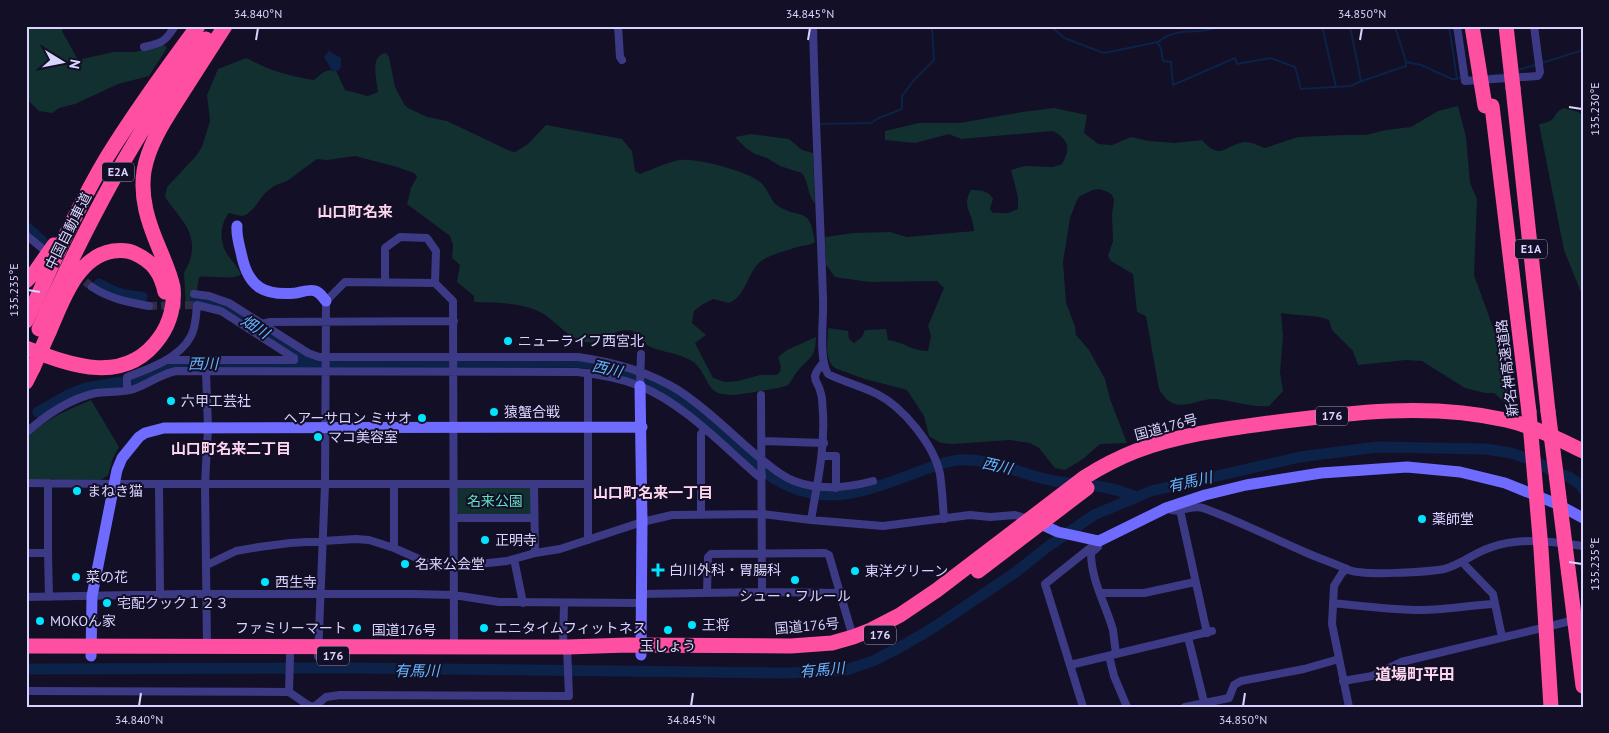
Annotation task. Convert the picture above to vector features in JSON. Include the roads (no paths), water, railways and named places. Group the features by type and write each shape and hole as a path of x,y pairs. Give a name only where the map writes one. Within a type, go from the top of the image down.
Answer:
{"highway":[{"name":"中国自動車道","path":"29,370 38,327 71,227 106,159 133,116 198,26"},
{"name":"中国自動車道","path":"38,327 73,254 135,142 171,86 217,26"},
{"path":"26,348 89,368 114,368 129,363 144,354 153,346 168,324 172,309 173,287 168,269 147,218 143,201 144,169 161,128 226,26"},
{"path":"1472,26 1489,106"},
{"name":"新名神高速道路","path":"1482,26 1489,106 1513,276 1529,412 1542,558 1551,707"},
{"name":"E1A","path":"1506,26 1548,411 1583,686"},
{"path":"1510,26 1513,88"},
{"path":"26,281 36,272 52,247 71,227"},
{"path":"26,340 58,352 88,360 104,361 118,359 135,351 150,339 157,329 164,309 165,293 162,281 156,268 146,258 130,251 105,252 88,263 77,275 66,293 38,327"},
{"name":"国道176号","path":"641,650 801,654 851,647 894,628 1001,554 1070,493 1085,477 1136,451 1171,440 1232,428 1369,412 1411,410 1449,412 1506,420 1548,434 1583,450"},
{"name":"国道176号","path":"1070,493 1154,454 1186,445 1235,436 1341,423 1394,419 1464,421 1501,428 1537,439 1583,459"},
{"name":"国道176号","path":"26,655 207,647 318,651 566,652 791,646 832,643 871,630 900,615 1035,522"},
{"name":"国道176号","path":"26,646 91,651 290,659 318,651 454,646 566,652"}],"street":[{"path":"144,47 161,43 167,39 175,26"},
{"path":"618,26 620,56 622,60"},
{"path":"814,26 815,104 823,306 823,363 828,374 879,395 916,426 936,461 940,473 944,519"},
{"path":"1457,26 1465,82 1538,76 1540,72 1534,26"},
{"path":"237,226 236,231 244,267 252,282 270,292 286,294 312,290 318,292 326,301"},
{"path":"26,235 43,249"},
{"path":"384,282 385,248 400,237 427,238 436,251 435,283"},
{"path":"318,651 326,485 326,301 345,282 435,283 453,301 454,646"},
{"path":"92,287 112,298 149,306"},
{"path":"166,360 294,360 294,358 229,303 217,298 194,294"},
{"path":"127,389 126,377 166,360 186,344 192,336 196,323 197,305 221,311 314,356 325,358 578,357 618,364 640,371 679,390 782,476 817,487 857,486 873,481"},
{"path":"259,328 270,322 454,321"},
{"path":"641,354 641,650"},
{"path":"812,520 824,443 821,392 816,385 815,378 817,371 823,363"},
{"path":"26,433 63,407 86,395 127,389 133,390 166,373 176,371 562,371 615,378 640,386 673,404 762,478"},
{"path":"206,371 208,428 205,484 207,647"},
{"path":"588,373 588,540"},
{"path":"762,395 762,592"},
{"path":"91,651 92,596 113,484 122,458 130,447 146,433 164,428 642,427"},
{"path":"701,515 701,434 704,430"},
{"path":"762,441 824,443"},
{"path":"823,456 836,456 836,488"},
{"path":"1083,707 1045,584 1099,539 1166,508 1191,499 1246,485 1320,473 1407,467 1460,472 1505,483 1557,504 1583,518"},
{"path":"26,483 588,484"},
{"path":"48,483 49,597"},
{"path":"159,484 160,594"},
{"path":"394,484 394,548"},
{"path":"534,484 535,553"},
{"path":"1166,508 1172,512 1200,507 1246,525 1309,554 1347,568 1350,571 1410,572 1445,568 1462,562 1488,548 1516,542 1547,541 1583,546"},
{"path":"1070,665 1210,632 1195,582 1180,510"},
{"path":"207,564 236,551 290,542 363,539 394,548 437,567 455,566 514,559 560,549 663,516 762,514 883,526 970,515 990,518 1015,515 1058,532 1099,539"},
{"path":"455,518 534,518"},
{"path":"1099,539 1101,544 1091,553 1097,587 1101,593 1113,632 1112,655 1114,676 1127,707"},
{"path":"26,553 48,553"},
{"path":"708,593 708,557 711,554 825,553 829,556 853,637"},
{"path":"514,559 523,603"},
{"path":"1462,562 1493,594 1502,637"},
{"path":"1347,568 1334,586 1332,624 1348,707"},
{"path":"1101,593 1144,593 1195,582"},
{"path":"26,597 160,594 454,595 499,602 564,603 708,593 840,593"},
{"path":"26,691 289,692 314,707 326,697 340,695 569,696 564,603"},
{"path":"1333,603 1398,610 1495,604"},
{"path":"1343,681 1372,676 1401,662 1583,618"},
{"path":"1188,637 1204,702"},
{"path":"289,692 290,659"},
{"path":"1185,707 1229,698 1234,685 1242,681 1304,669 1339,659"}],"water":[{"path":"329,51 341,58 339,70 333,72 324,57"}],"waterway":[{"path":"820,124 871,123 902,109 902,96 914,80 934,60 932,26"},
{"path":"1040,26 1053,28 1064,38 1104,53 1158,42 1163,38 1178,33 1204,31 1225,26"},
{"path":"1322,26 1336,87"},
{"path":"1350,26 1361,81"},
{"path":"1395,26 1406,62 1421,65 1452,79 1462,78"},
{"path":"1449,26 1457,79"},
{"path":"1157,42 1161,48 1163,61 1171,62 1173,85 1235,58 1237,64 1270,58 1295,67 1301,89 1351,86 1406,66 1406,62"},
{"path":"1542,63 1583,50"},
{"path":"1518,70 1538,64"},
{"path":"1486,76 1504,74"},
{"name":"畑川","path":"26,227 42,241"},
{"name":"畑川","path":"99,284 120,294 142,297"},
{"name":"畑川","path":"195,300 216,304 225,308 273,336 311,362"},
{"name":"西川","path":"38,412 68,395 86,388 134,380 171,364 587,363 631,374 667,392 686,404 767,474 786,485 805,492 823,495 858,492 942,463 972,460 996,464 1043,479 1102,487 1137,497"},
{"name":"有馬川","path":"26,669 350,668 787,673 846,670 873,661 936,626 1016,572 1046,548 1094,515 1151,491 1300,457 1377,447 1486,449 1511,453 1535,461 1569,477 1581,485 1583,489"}],"tunnel":[{"path":"76,274 92,287"},
{"path":"149,306 197,305"}],"place":[{"name":"ニューライフ西宮北","path":"508,341"},
{"name":"六甲工芸社","path":"171,401"},
{"name":"猿蟹合戦","path":"494,412"},
{"name":"ヘアーサロン ミサオ","path":"422,418"},
{"name":"マコ美容室","path":"318,437"},
{"name":"まねき猫","path":"77,491"},
{"name":"薬師堂","path":"1422,519"},
{"name":"正明寺","path":"485,540"},
{"name":"名来公会堂","path":"405,564"},
{"name":"白川外科・胃腸科","path":"658,570"},
{"name":"東洋グリーン","path":"855,571"},
{"name":"菜の花","path":"76,577"},
{"name":"シュー・フルール","path":"795,580"},
{"name":"西生寺","path":"265,582"},
{"name":"宅配クック１２３","path":"107,603"},
{"name":"MOKOん家","path":"40,621"},
{"name":"王将","path":"692,625"},
{"name":"ファミリーマート","path":"357,628"},
{"name":"エニタイムフィットネス","path":"484,628"},
{"name":"玉しょう","path":"668,630"}],"district":[{"name":"山口町名来","path":"355,212"},
{"name":"山口町名来二丁目","path":"231,449"},
{"name":"山口町名来一丁目","path":"653,493"},
{"name":"道場町平田","path":"1415,674"}],"park label":[{"name":"名来公園","path":"495,501"}]}
